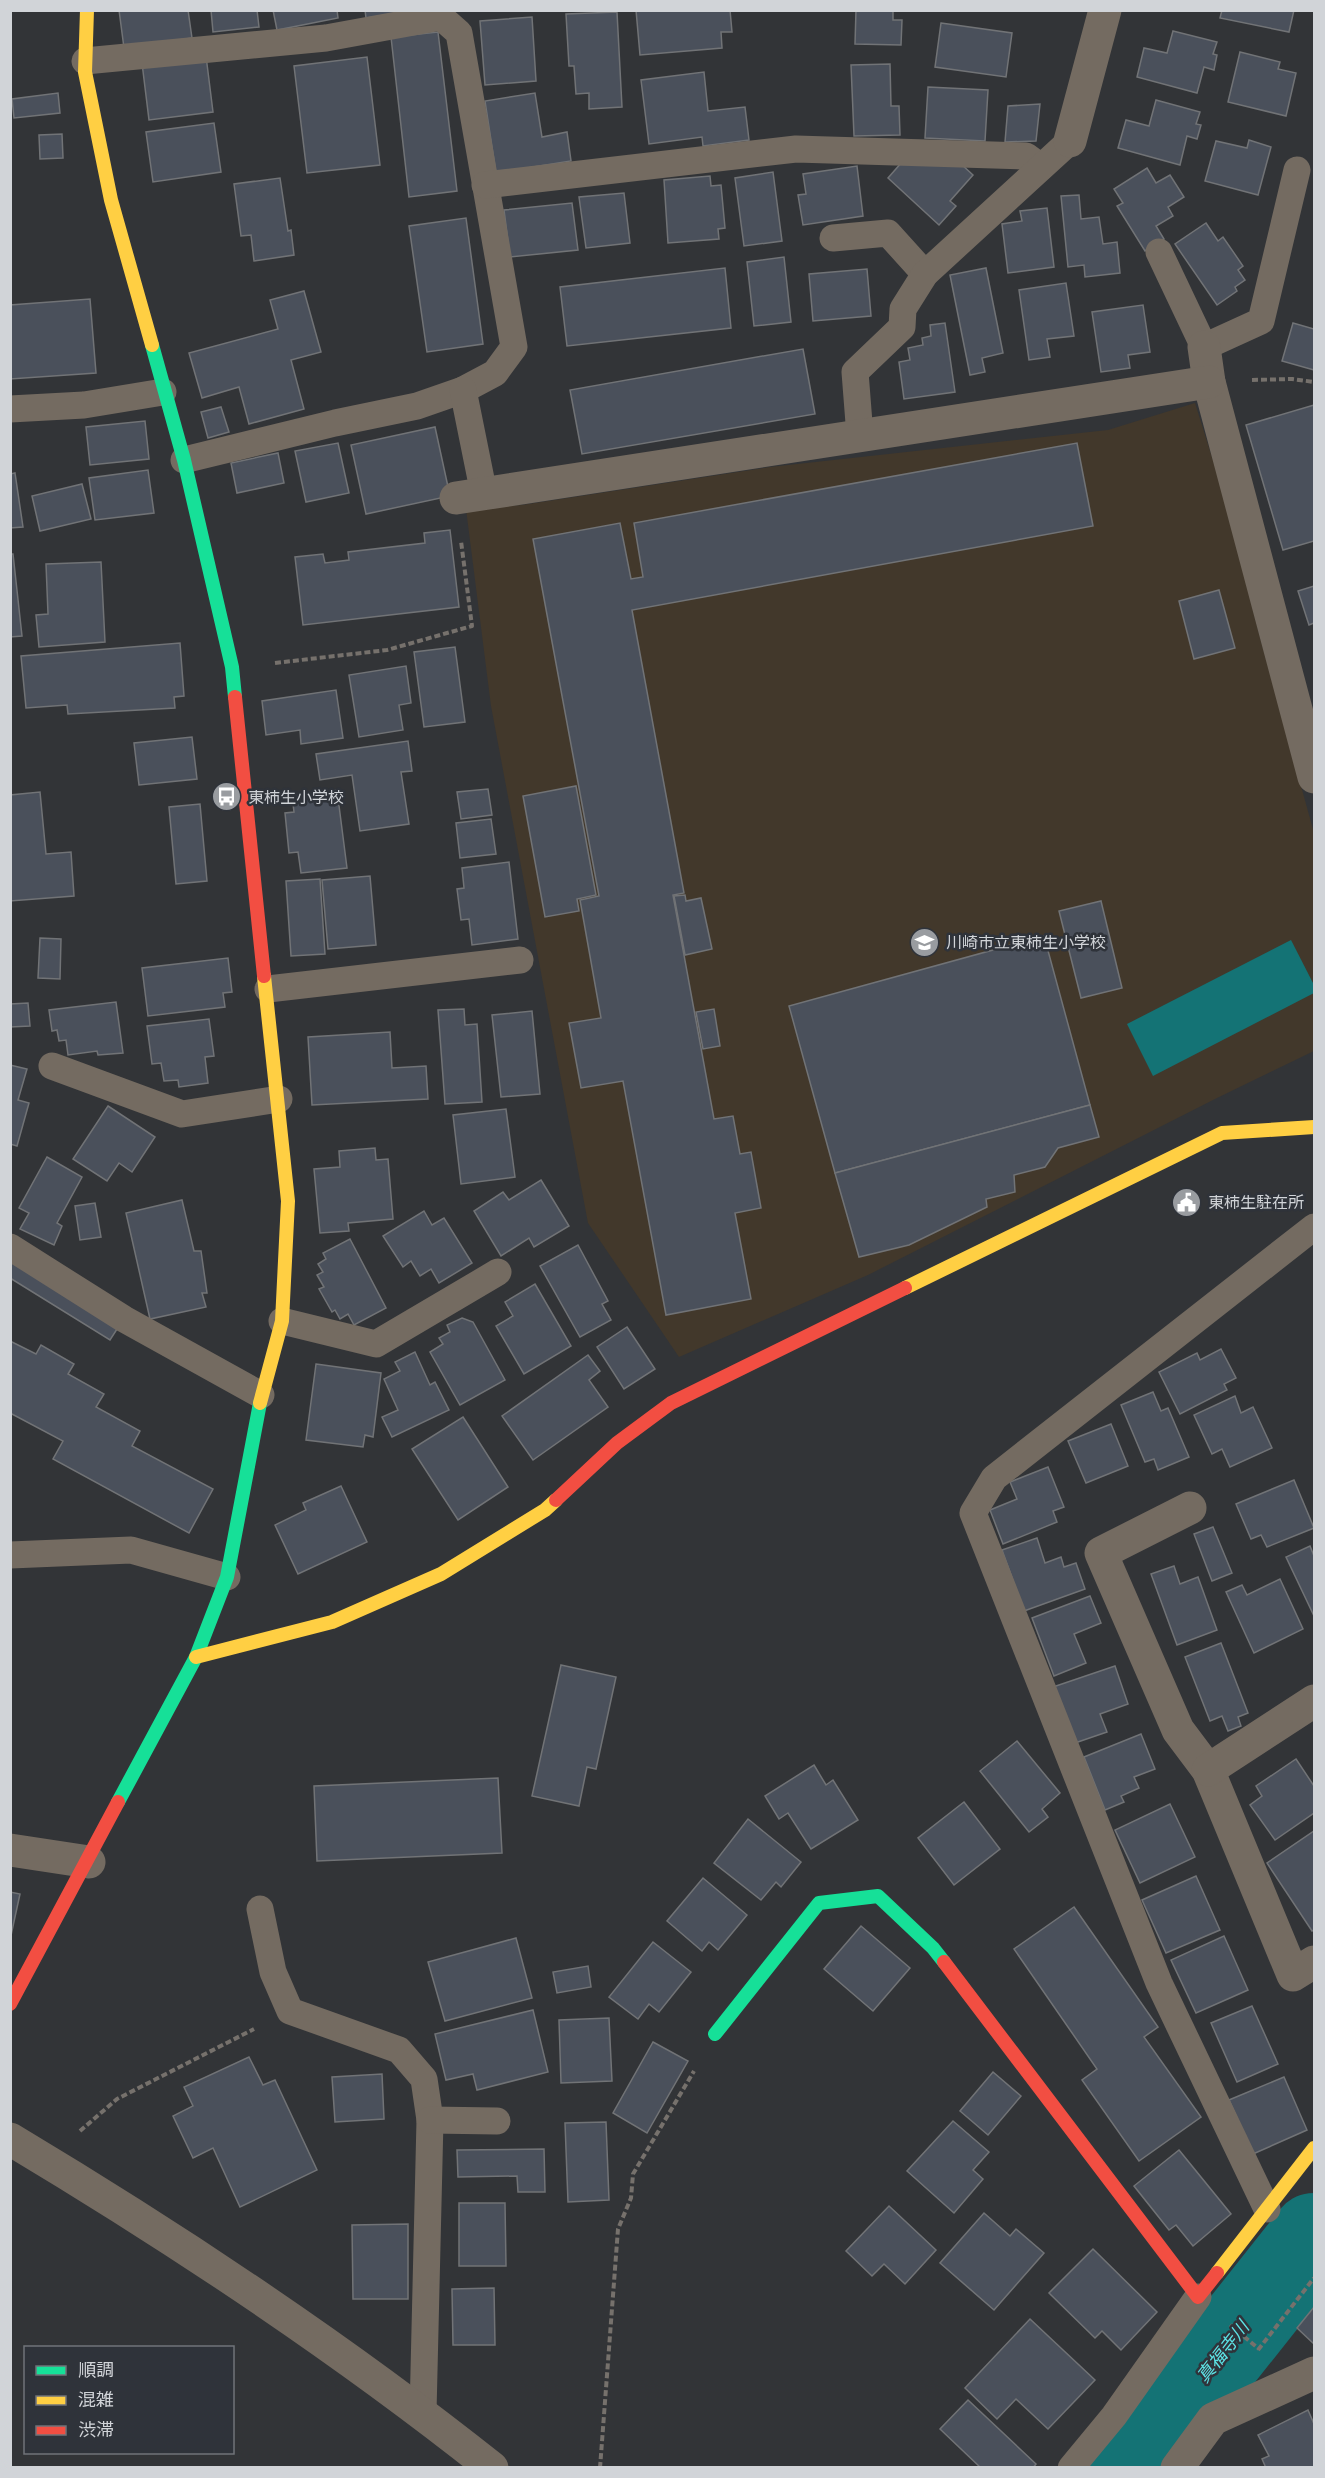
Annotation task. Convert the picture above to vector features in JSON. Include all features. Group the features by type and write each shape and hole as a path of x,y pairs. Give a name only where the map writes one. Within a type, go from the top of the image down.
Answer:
{"street":[{"path":"10,2004 89,1862 196,1657 227,1577 261,1395 282,1321 288,1201 268,989 232,668 184,460 163,392 111,200 85,72 87,10"},
{"path":"1071,141 1105,10"},
{"path":"1204,347 1209,382 1314,777"},
{"path":"470,496 1209,382"},
{"path":"196,1657 332,1622 441,1574 545,1510 617,1443 671,1403 1222,1133 1314,1127"},
{"path":"1190,1508 1101,1553 1178,1730 1208,1770 1293,1975 1314,1962"},
{"path":"1208,1770 1314,1701"},
{"path":"10,1850 89,1862"},
{"path":"715,2034 819,1903 878,1896 933,1948 1198,2297 1314,2148"},
{"path":"10,2139 153,2225 423,2413 492,2468"},
{"path":"1177,2468 1213,2419 1314,2373"}],"lane":[{"path":"85,61 326,38 441,17 459,33 514,347 495,373 464,390 417,406 334,423 184,460"},
{"path":"860,436 855,372 902,327 903,309 925,274 1071,141"},
{"path":"485,185 796,149 1026,156 1041,167"},
{"path":"1159,252 1204,347 1261,321 1298,170"},
{"path":"833,238 888,233 925,274"},
{"path":"464,390 470,496"},
{"path":"10,409 84,405 163,392"},
{"path":"268,989 520,960"},
{"path":"52,1066 182,1114 279,1099"},
{"path":"1267,2210 1159,1983 973,1513 994,1478 1314,1227"},
{"path":"10,1247 124,1319 261,1395"},
{"path":"282,1321 376,1344 498,1272"},
{"path":"10,1555 131,1550 227,1577"},
{"path":"260,1909 273,1972 290,2010 399,2050 424,2079 430,2120 423,2413"},
{"path":"430,2120 497,2121"},
{"path":"1071,2468 1114,2416 1198,2297"}],"path":[{"path":"1209,382 1292,379 1314,382"},
{"path":"232,668 387,650 472,626 470,496"},
{"path":"54,2165 84,2127 117,2099 290,2010"},
{"path":"600,2468 618,2229 632,2198 633,2174 715,2034"},
{"path":"1259,2348 1314,2278"}],"shaded area":[{"name":"川崎市立東柿生小学校","path":"1195,403 1226,502 1258,630 1314,833 1314,1051 868,1275 679,1357 588,1223 491,706 466,509 522,505 770,467 1108,430"}],"water":[{"path":"1291,940 1314,985 1314,993 1153,1076 1127,1024"}],"building":[{"path":"119,10 188,10 192,38 124,48"},
{"path":"211,10 257,10 259,27 213,32"},
{"path":"273,10 337,10 338,18 277,30"},
{"path":"365,10 418,11 366,18"},
{"path":"636,10 730,10 732,32 721,32 722,48 640,55"},
{"path":"856,10 893,10 893,20 902,20 901,45 855,44"},
{"path":"1222,10 1294,10 1289,32 1220,18"},
{"path":"617,12 622,107 589,109 589,93 576,94 574,66 569,66 566,14"},
{"path":"532,17 536,81 485,85 480,21"},
{"path":"941,23 1012,33 1006,77 935,67"},
{"path":"1173,31 1217,42 1213,54 1217,55 1214,70 1204,67 1197,93 1137,77 1144,48 1167,53"},
{"path":"438,32 457,191 409,197 391,37"},
{"path":"1240,52 1280,62 1278,69 1296,73 1286,116 1228,102"},
{"path":"206,56 213,112 149,120 142,63"},
{"path":"367,57 380,165 307,173 294,66"},
{"path":"890,64 891,106 899,106 900,135 854,136 851,65"},
{"path":"704,72 708,111 745,107 749,140 703,146 702,137 649,144 641,80"},
{"path":"928,87 988,90 985,141 925,138"},
{"path":"58,93 60,113 14,118 12,99"},
{"path":"535,93 542,137 567,132 571,161 496,173 485,101"},
{"path":"1156,100 1200,112 1196,124 1201,125 1197,139 1187,136 1180,165 1118,148 1126,120 1149,126"},
{"path":"1040,104 1036,141 1005,142 1008,106"},
{"path":"214,123 221,172 153,182 146,132"},
{"path":"62,134 63,158 40,159 39,135"},
{"path":"1249,140 1271,147 1258,195 1205,181 1216,141 1247,148"},
{"path":"902,162 961,164 973,175 950,201 956,206 939,225 888,178"},
{"path":"857,166 863,216 803,225 798,195 806,194 803,174"},
{"path":"1147,168 1156,183 1170,175 1184,197 1168,207 1173,216 1156,226 1164,239 1145,251 1117,206 1123,203 1114,189"},
{"path":"773,172 782,241 744,246 735,178"},
{"path":"710,176 711,186 721,185 725,228 718,229 719,239 668,243 664,180"},
{"path":"280,178 294,255 254,261 251,235 241,236 234,184"},
{"path":"624,193 630,243 586,248 579,197"},
{"path":"1079,195 1081,219 1099,217 1103,244 1117,242 1120,273 1085,277 1084,265 1068,267 1061,196"},
{"path":"572,203 578,250 510,257 504,210"},
{"path":"1047,208 1054,267 1008,273 1002,224 1022,221 1020,211"},
{"path":"466,218 483,344 427,352 409,226"},
{"path":"1206,223 1218,241 1223,237 1243,266 1238,270 1245,280 1235,287 1237,291 1217,305 1175,244"},
{"path":"784,257 791,322 754,326 747,262"},
{"path":"725,268 731,328 567,346 560,287"},
{"path":"986,268 1003,353 982,358 985,372 970,375 950,275"},
{"path":"867,269 871,316 813,321 809,274"},
{"path":"1066,283 1074,336 1047,339 1050,357 1029,360 1019,290"},
{"path":"304,291 321,352 291,360 304,409 249,424 239,387 202,398 189,353 278,329 270,300"},
{"path":"90,299 96,373 10,379 10,305"},
{"path":"1143,305 1150,352 1128,355 1130,368 1101,372 1092,312"},
{"path":"945,323 955,392 904,399 899,362 910,360 908,348 923,345 922,338 931,336 930,325"},
{"path":"1293,323 1314,329 1314,370 1282,361"},
{"path":"803,349 815,414 582,454 570,390"},
{"path":"1314,405 1314,541 1283,550 1246,425"},
{"path":"221,407 229,432 208,438 201,412"},
{"path":"145,421 149,459 90,465 86,427"},
{"path":"435,427 450,496 366,514 351,445"},
{"path":"338,443 349,493 306,502 295,451"},
{"path":"1077,443 1093,526 632,610 684,893 673,895 714,1119 733,1116 740,1154 751,1152 761,1208 735,1213 751,1299 666,1315 623,1081 581,1088 569,1023 601,1018 580,900 599,896 533,539 620,523 631,579 643,577 634,523"},
{"path":"278,453 284,483 237,493 231,463"},
{"path":"148,470 154,513 95,520 89,478"},
{"path":"15,473 23,527 10,528 10,474"},
{"path":"82,484 91,519 40,531 32,496"},
{"path":"450,530 459,607 303,625 295,557 323,554 325,563 349,560 348,552 425,543 424,533"},
{"path":"10,554 13,554 22,636 10,637"},
{"path":"101,562 105,642 39,647 36,615 48,614 46,564"},
{"path":"1314,586 1314,623 1309,625 1298,591"},
{"path":"1219,590 1235,648 1194,659 1179,601"},
{"path":"180,643 184,696 174,697 175,708 68,714 67,705 26,708 21,656"},
{"path":"455,647 465,722 424,727 414,652"},
{"path":"406,666 411,703 399,705 403,730 359,737 349,675"},
{"path":"336,690 343,738 301,744 300,730 266,735 262,701"},
{"path":"192,737 197,779 139,785 134,743"},
{"path":"408,741 412,771 401,772 409,824 360,831 352,775 320,780 316,754"},
{"path":"576,786 596,895 577,899 579,911 545,917 523,796"},
{"path":"488,789 492,815 461,819 457,792"},
{"path":"337,790 347,868 301,873 298,852 289,853 285,813 294,812 292,796"},
{"path":"40,792 46,854 71,852 74,896 10,901 10,795"},
{"path":"200,804 207,881 176,884 169,807"},
{"path":"491,819 496,854 460,858 456,823"},
{"path":"509,862 518,939 472,945 469,919 461,920 457,889 464,888 462,868"},
{"path":"370,876 376,945 328,949 322,880"},
{"path":"320,879 325,954 291,956 286,881"},
{"path":"685,895 686,901 701,898 712,949 685,955 674,896"},
{"path":"1101,901 1122,988 1081,998 1059,911"},
{"path":"1044,936 1090,1105 835,1173 789,1006"},
{"path":"40,938 61,939 60,979 38,978"},
{"path":"228,958 232,992 223,993 225,1007 148,1016 142,968"},
{"path":"116,1002 123,1053 98,1055 97,1051 68,1055 66,1040 59,1041 57,1030 52,1031 49,1010"},
{"path":"28,1003 30,1026 10,1027 10,1004"},
{"path":"464,1009 465,1025 477,1024 482,1102 445,1104 438,1010"},
{"path":"714,1009 720,1046 703,1049 696,1012"},
{"path":"532,1011 540,1094 501,1097 492,1015"},
{"path":"209,1019 214,1056 205,1057 208,1083 179,1087 178,1080 164,1081 161,1063 152,1064 147,1026"},
{"path":"390,1032 392,1068 426,1066 428,1099 312,1105 308,1037"},
{"path":"10,1065 27,1069 18,1100 29,1103 17,1146 10,1144"},
{"path":"1090,1105 1099,1137 1058,1148 1045,1167 1014,1175 1015,1192 986,1199 987,1207 909,1245 859,1257 835,1173"},
{"path":"108,1106 155,1137 132,1172 119,1163 107,1181 73,1159"},
{"path":"506,1109 515,1177 461,1184 453,1115"},
{"path":"375,1148 376,1160 388,1159 393,1219 348,1223 349,1231 320,1233 314,1169 340,1167 339,1151"},
{"path":"47,1157 82,1177 57,1223 62,1226 54,1245 20,1229 29,1213 19,1208"},
{"path":"541,1180 569,1226 534,1247 529,1238 501,1256 474,1211 503,1192 509,1200"},
{"path":"182,1200 194,1251 201,1251 207,1293 202,1293 206,1307 150,1319 126,1213"},
{"path":"95,1203 101,1237 80,1240 75,1206"},
{"path":"424,1211 432,1225 444,1218 472,1263 439,1283 431,1269 420,1276 411,1261 403,1267 383,1236"},
{"path":"350,1239 386,1308 354,1325 348,1314 340,1319 335,1310 332,1312 319,1289 324,1287 317,1275 323,1272 318,1264 326,1259 323,1253"},
{"path":"578,1245 608,1301 602,1304 611,1320 580,1337 540,1266"},
{"path":"10,1259 119,1326 110,1340 10,1278"},
{"path":"535,1284 571,1346 524,1374 496,1326 513,1316 505,1302"},
{"path":"462,1318 473,1322 505,1380 460,1405 430,1352 443,1344 439,1338 450,1332 447,1325"},
{"path":"627,1327 655,1369 624,1389 597,1347"},
{"path":"10,1341 36,1354 41,1345 74,1364 68,1374 104,1394 96,1407 140,1431 132,1446 213,1489 189,1533 53,1459 63,1441 10,1413"},
{"path":"1221,1349 1236,1378 1224,1384 1227,1390 1180,1414 1159,1372 1197,1353 1200,1360"},
{"path":"415,1352 430,1385 435,1382 449,1410 392,1437 382,1417 398,1410 384,1379 400,1371 395,1362"},
{"path":"588,1355 600,1371 589,1380 608,1407 533,1460 502,1416"},
{"path":"316,1364 381,1373 373,1437 365,1435 363,1447 306,1440"},
{"path":"1153,1392 1161,1411 1168,1408 1189,1457 1158,1470 1154,1459 1145,1462 1121,1405"},
{"path":"1235,1396 1241,1413 1253,1407 1272,1448 1230,1467 1222,1449 1212,1454 1194,1415"},
{"path":"463,1417 508,1487 458,1520 412,1449"},
{"path":"1111,1424 1128,1466 1086,1483 1068,1441"},
{"path":"1048,1467 1064,1507 1053,1511 1057,1522 1003,1544 990,1510 1017,1499 1010,1482"},
{"path":"1294,1480 1314,1528 1267,1547 1261,1535 1251,1539 1236,1504"},
{"path":"341,1486 367,1542 298,1574 275,1525 306,1510 303,1503"},
{"path":"1213,1527 1232,1573 1212,1581 1194,1534"},
{"path":"1037,1538 1045,1563 1061,1557 1064,1567 1076,1563 1085,1589 1024,1611 1002,1550"},
{"path":"1310,1546 1314,1556 1314,1616 1286,1557"},
{"path":"1174,1566 1180,1584 1198,1577 1217,1630 1177,1645 1151,1574"},
{"path":"1280,1579 1303,1629 1254,1653 1226,1592 1242,1585 1247,1595"},
{"path":"1090,1596 1101,1623 1074,1634 1086,1663 1054,1676 1032,1618"},
{"path":"1221,1643 1248,1713 1238,1717 1241,1726 1228,1731 1222,1716 1210,1721 1185,1657"},
{"path":"561,1665 616,1677 596,1769 587,1767 579,1806 532,1796"},
{"path":"1115,1666 1128,1704 1100,1714 1107,1732 1072,1744 1053,1687"},
{"path":"1141,1734 1155,1769 1134,1777 1139,1788 1121,1796 1124,1802 1105,1810 1084,1757"},
{"path":"1017,1741 1060,1793 1042,1809 1048,1817 1029,1832 980,1771"},
{"path":"1296,1759 1314,1786 1314,1813 1275,1840 1250,1805 1262,1796 1256,1786"},
{"path":"814,1765 826,1785 833,1780 858,1820 811,1849 788,1813 779,1819 765,1796"},
{"path":"498,1778 502,1853 317,1861 314,1786"},
{"path":"964,1802 1000,1849 954,1885 918,1838"},
{"path":"1170,1804 1195,1857 1140,1883 1115,1830"},
{"path":"748,1819 801,1862 781,1887 776,1882 761,1900 714,1863"},
{"path":"1314,1831 1314,1930 1312,1931 1267,1863"},
{"path":"1196,1876 1220,1930 1166,1953 1142,1900"},
{"path":"703,1878 747,1915 718,1950 709,1942 702,1951 667,1921"},
{"path":"10,1892 20,1894 10,1940"},
{"path":"1074,1907 1158,2027 1144,2037 1201,2117 1139,2161 1082,2080 1097,2069 1014,1949"},
{"path":"861,1926 910,1968 873,2011 824,1969"},
{"path":"1224,1936 1248,1990 1196,2013 1171,1960"},
{"path":"516,1938 532,1998 445,2021 428,1962"},
{"path":"653,1942 691,1972 659,2012 649,2004 638,2019 609,1997"},
{"path":"588,1966 591,1987 557,1993 553,1972"},
{"path":"1252,2006 1278,2064 1237,2082 1211,2023"},
{"path":"533,2010 548,2072 477,2090 473,2074 446,2080 435,2034"},
{"path":"609,2018 612,2081 561,2083 559,2020"},
{"path":"653,2042 688,2061 647,2133 613,2113"},
{"path":"249,2057 263,2085 275,2080 317,2170 240,2207 213,2148 193,2158 173,2116 193,2106 184,2087"},
{"path":"993,2072 1021,2096 988,2135 960,2111"},
{"path":"382,2074 384,2119 335,2122 332,2077"},
{"path":"1284,2077 1307,2130 1253,2154 1229,2100"},
{"path":"953,2121 989,2152 973,2170 983,2179 954,2213 907,2171"},
{"path":"606,2122 609,2200 568,2202 565,2123"},
{"path":"544,2149 545,2192 518,2192 517,2176 458,2177 457,2150"},
{"path":"1179,2150 1231,2214 1193,2246 1176,2225 1169,2230 1134,2186"},
{"path":"459,2203 505,2203 506,2266 459,2266"},
{"path":"889,2206 936,2250 905,2284 884,2264 872,2276 846,2251"},
{"path":"984,2213 1010,2236 1016,2229 1044,2253 994,2310 940,2263"},
{"path":"408,2224 408,2299 353,2299 352,2225"},
{"path":"1093,2249 1157,2312 1121,2350 1102,2331 1095,2338 1049,2293"},
{"path":"494,2288 495,2345 453,2345 452,2289"},
{"path":"1314,2307 1314,2344 1297,2328"},
{"path":"1030,2319 1095,2380 1048,2429 1016,2399 997,2419 965,2388"},
{"path":"968,2400 1036,2464 1033,2468 981,2468 940,2429"},
{"path":"1308,2410 1314,2424 1314,2468 1266,2468 1262,2459 1269,2456 1258,2435"}],"waterway":[{"name":"真福寺川","path":"1131,2468 1314,2237"}],"traffic: fast":[{"path":"152,345 184,460 232,667 235,697"},
{"path":"118,1802 196,1657 227,1577 260,1403"},
{"path":"715,2034 819,1903 878,1896 933,1948 944,1962"}],"traffic: slow":[{"path":"87,10 85,72 111,200 152,345"},
{"path":"260,1403 282,1321 288,1201 264,976"},
{"path":"905,1288 1222,1133 1314,1127"},
{"path":"196,1657 332,1622 441,1574 545,1510 556,1500"},
{"path":"1217,2273 1314,2148"}],"traffic: jam":[{"path":"235,697 264,976"},
{"path":"556,1500 617,1443 671,1403 905,1288"},
{"path":"10,2004 118,1802"},
{"path":"944,1962 1198,2297 1217,2273"}],"place":[{"name":"東柿生小学校","path":"227,797"},
{"name":"川崎市立東柿生小学校","path":"925,942"},
{"name":"東柿生駐在所","path":"1187,1202"}]}
